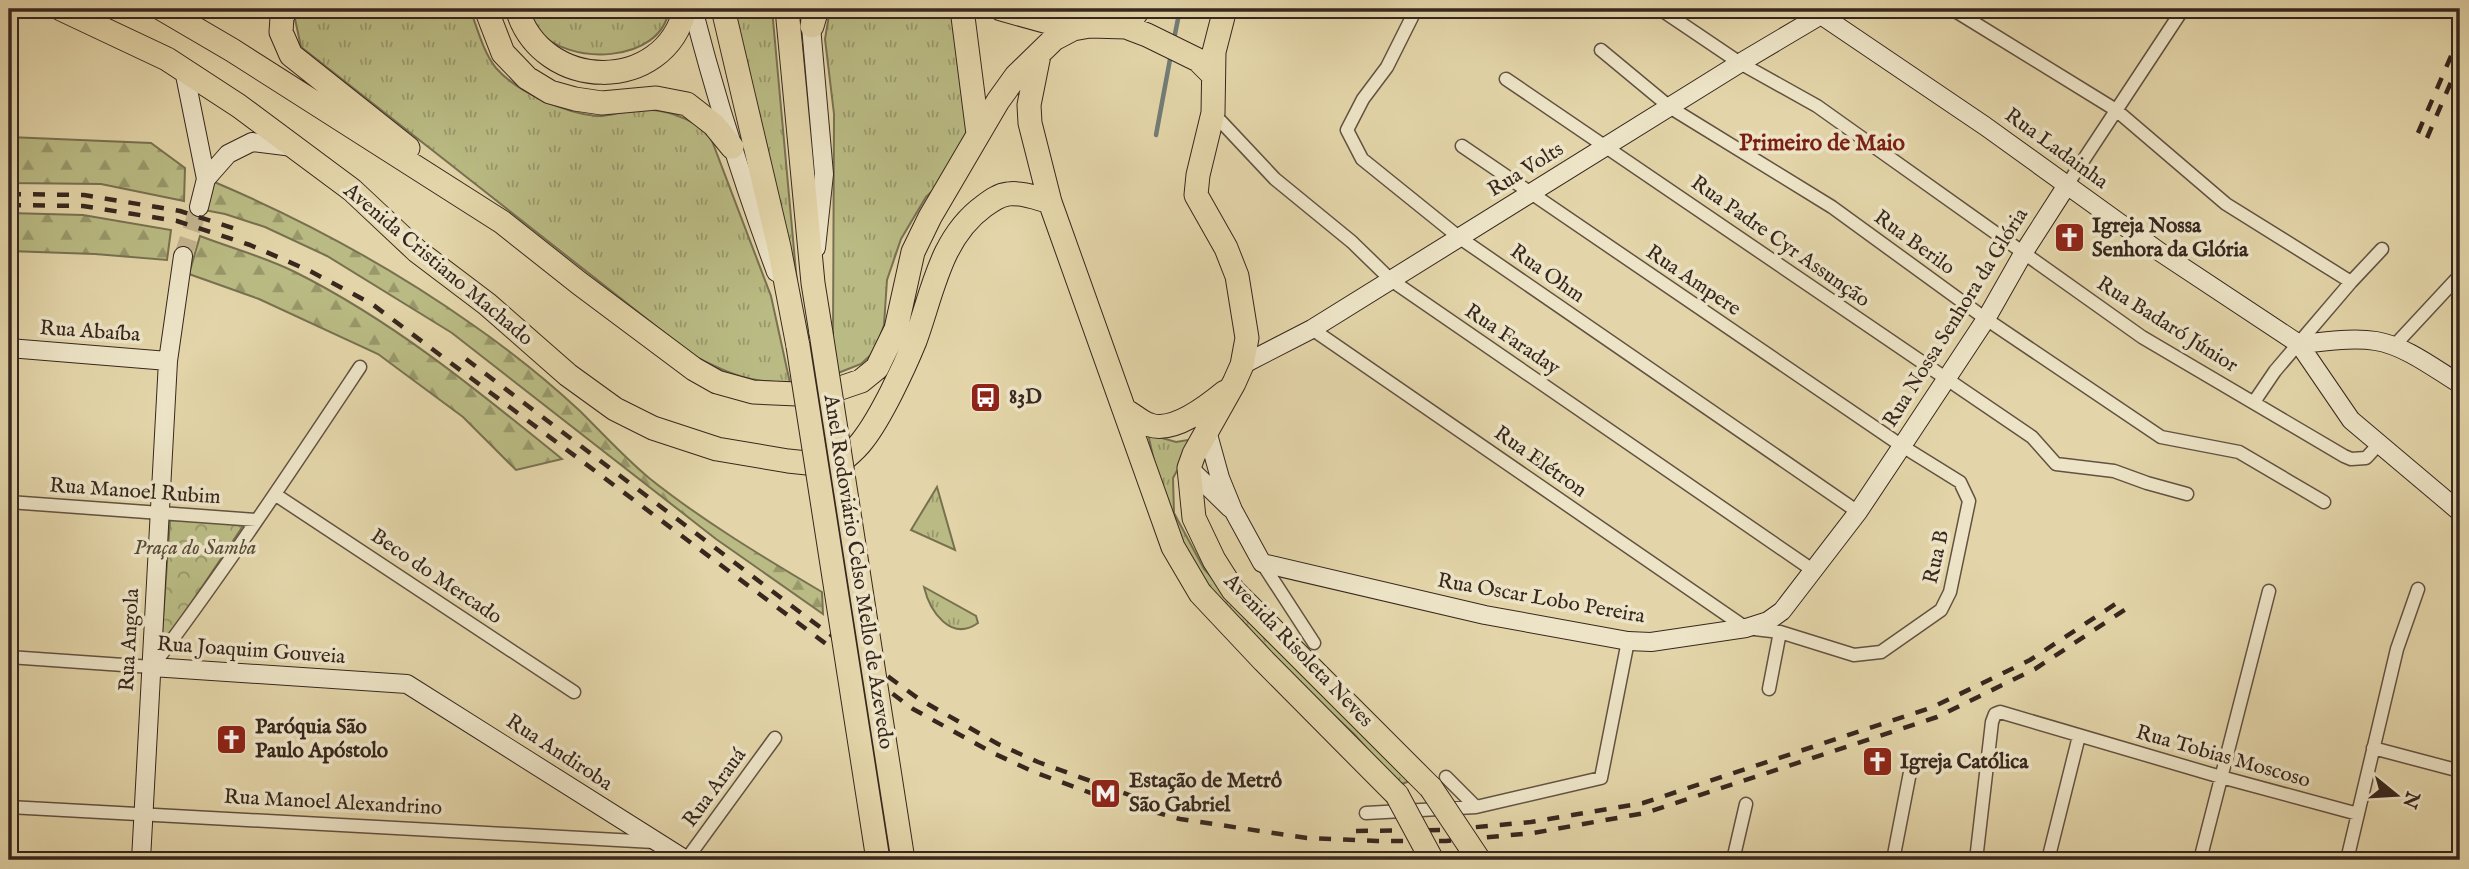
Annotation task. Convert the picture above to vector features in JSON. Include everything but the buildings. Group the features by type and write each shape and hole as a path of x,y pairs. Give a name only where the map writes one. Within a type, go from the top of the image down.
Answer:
{"highway":[{"name":"Avenida Cristiano Machado","path":"61,9 184,70 293,147 352,190 417,251 487,304 568,375 615,409 653,428 717,449 836,466 863,440 878,415 902,371 947,248 974,213 995,197 1008,194 1029,195 1049,202"},
{"path":"162,9 232,50 502,222 694,369 717,382 753,392 820,395 861,381 877,368 896,329 913,252 978,134 1016,76 1054,39 1081,27 1108,9"},
{"path":"287,9 282,17 281,32 291,55 299,64 356,105 402,144 456,179 502,222"},
{"path":"485,9 503,53 527,78 545,89 575,99 602,103 656,98 687,104 714,125 732,147"},
{"path":"517,9 521,22 535,44 555,60 578,70 603,73 629,69 651,57 670,40 683,18 685,9"},
{"name":"Anel Rodoviário Celso Mello de Azevedo","path":"723,9 779,247 798,346 878,860"},
{"name":"Anel Rodoviário Celso Mello de Azevedo","path":"787,9 813,283 903,860"},
{"path":"962,9 978,134"},
{"path":"1001,9 1081,27 1138,24 1198,60 1213,75"},
{"path":"1189,468 1238,374 1247,338 1237,276 1226,248 1196,195 1198,175 1213,113 1214,52 1225,9"},
{"name":"Avenida Risoleta Neves","path":"1040,52 1031,88 1030,122 1049,202 1174,547 1200,593 1397,794 1432,860"},
{"path":"1126,411 1152,426 1187,419 1210,405 1238,374"},
{"name":"Avenida Risoleta Neves","path":"1189,468 1194,518 1214,560 1233,590 1438,783 1479,860"}],"street":[{"name":"Anel Rodoviário Celso Mello de Azevedo","path":"694,9 713,86 732,147 791,310"},
{"name":"Rua Ohm","path":"1416,9 1387,67 1363,99 1347,130 1362,159 1460,237 1858,512"},
{"name":"Rua Badaró Júnior","path":"1660,9 1740,63 1816,106 2143,337 2351,459 2366,458 2379,444"},
{"path":"1952,9 2116,110 2226,204 2351,282"},
{"name":"Rua Nossa Senhora da Glória","path":"1746,628 1768,621 1782,611 1858,512 1986,319 2024,252 2183,9"},
{"name":"Rua Volts","path":"1238,374 1826,12"},
{"name":"Rua Ladainha","path":"1826,12 2160,252 2299,344"},
{"name":"Anel Rodoviário Celso Mello de Azevedo","path":"813,14 824,174 813,283"},
{"name":"Rua Berilo","path":"1601,50 1671,108 1832,207 1986,319 2161,437 2239,452 2324,502"},
{"path":"184,70 206,179 199,207"},
{"name":"Rua Padre Cyr Assunção","path":"1506,79 2032,437 2056,464 2114,471 2186,494"},
{"name":"Rua Faraday","path":"1213,113 1275,179 1352,242 1391,280 1814,571"},
{"path":"206,179 228,154 252,142 293,147"},
{"name":"Rua Ampere","path":"1462,146 1902,446"},
{"path":"2254,402 2275,371 2382,249"},
{"name":"Rua Angola","path":"141,860 168,361 183,256"},
{"path":"2394,346 2460,275"},
{"name":"Rua Elétron","path":"1312,328 1746,628"},
{"path":"2319,374 2329,349 2339,341"},
{"path":"2299,344 2376,341 2394,346 2460,384"},
{"path":"2299,344 2351,421 2460,512"},
{"name":"Rua Abaíba","path":"9,348 168,361"},
{"path":"152,667 276,495 360,367"},
{"path":"1211,424 1220,478 1233,510 1262,563 1314,643"},
{"name":"Rua B","path":"1854,655 1881,652 1941,610 1950,592 1969,500 1960,482 1902,446"},
{"path":"1189,468 1205,487 1233,510"},
{"name":"Beco do Mercado","path":"276,495 574,692"},
{"name":"Rua Manoel Rubim","path":"9,502 257,520"},
{"name":"Rua Oscar Lobo Pereira","path":"1262,563 1485,615 1628,641 1651,642 1746,628 1780,632 1854,655"},
{"path":"2347,860 2396,649 2418,589"},
{"path":"2200,860 2269,592"},
{"path":"1769,689 1780,632"},
{"path":"1366,813 1476,807 1601,778 1628,641"},
{"name":"Rua Joaquim Gouveia","path":"9,657 407,684"},
{"name":"Rua Andiroba","path":"407,684 686,860"},
{"path":"1976,860 1987,759 1995,714 2000,712 2008,712 2079,736 2048,860"},
{"name":"Rua Tobias Moscoso","path":"2079,736 2358,814"},
{"name":"Rua Arauá","path":"686,860 775,738"},
{"path":"2373,748 2460,771"},
{"path":"1892,860 1912,762"},
{"path":"1438,783 1476,807"},
{"path":"1733,860 1746,804"},
{"name":"Rua Manoel Alexandrino","path":"9,807 654,842"}],"green space":[{"path":"302,9 470,9 491,62 505,77 542,100 570,111 596,116 644,109 664,111 682,117 709,133 771,296 790,383 740,376 694,356 301,47 295,19"},
{"path":"527,9 669,9 663,27 650,41 632,50 590,54 569,50 551,41 535,27"},
{"path":"733,9 772,9 798,294"},
{"path":"830,9 949,9 953,13 970,135 952,173 926,197 901,239 887,280 884,325 875,351 861,364 838,373 833,340 834,114 825,39"},
{"path":"9,137 151,143 185,168 184,201 101,184 9,183"},
{"path":"212,181 346,246 411,284 487,335 555,388 649,478 734,538 822,592 823,614 716,539 452,333 327,256 265,227 204,210"},
{"path":"9,213 83,215 171,230 167,260 9,251"},
{"path":"200,236 284,267 366,312 466,382 562,459 516,470 463,417 378,354 259,299 189,274"},
{"path":"1148,434 1176,442 1194,439 1173,478 1174,513 1204,569 1259,629 1410,781 1399,785 1354,734 1298,682 1203,583 1164,505"},
{"path":"937,487 955,550 911,530"},
{"name":"Praça do Samba","path":"170,520 245,523 169,636 162,634"},
{"path":"924,587 976,616 978,623 959,629 943,622 931,606"}],"waterway":[{"path":"1174,39 1180,9"},
{"path":"1156,135 1171,54"}],"tunnel":[{"path":"183,256 199,207"}],"railway":[{"path":"2418,133 2460,35"},
{"path":"2427,138 2460,61"},
{"path":"9,194 84,195 180,211 239,230"},
{"path":"9,205 83,206 177,221 250,245 310,271 372,304 913,709 1034,772 1107,799 1180,819 1307,838 1446,841 1533,833 1645,813 1937,717 2035,669 2129,607"},
{"path":"466,359 919,699 998,744 1038,762 1132,796"},
{"path":"1356,831 1445,830 1531,822 1643,803 1933,707 2030,660 2123,599"}],"place":[{"name":"Igreja Nossa Senhora da Glória","path":"2069,238"},
{"name":"83D","path":"986,397"},
{"name":"Paróquia São Paulo Apóstolo","path":"232,739"},
{"name":"Igreja Católica","path":"1877,762"},
{"name":"Estação de Metrô São Gabriel","path":"1106,793"}],"district":[{"name":"Primeiro de Maio","path":"1822,143"}]}
